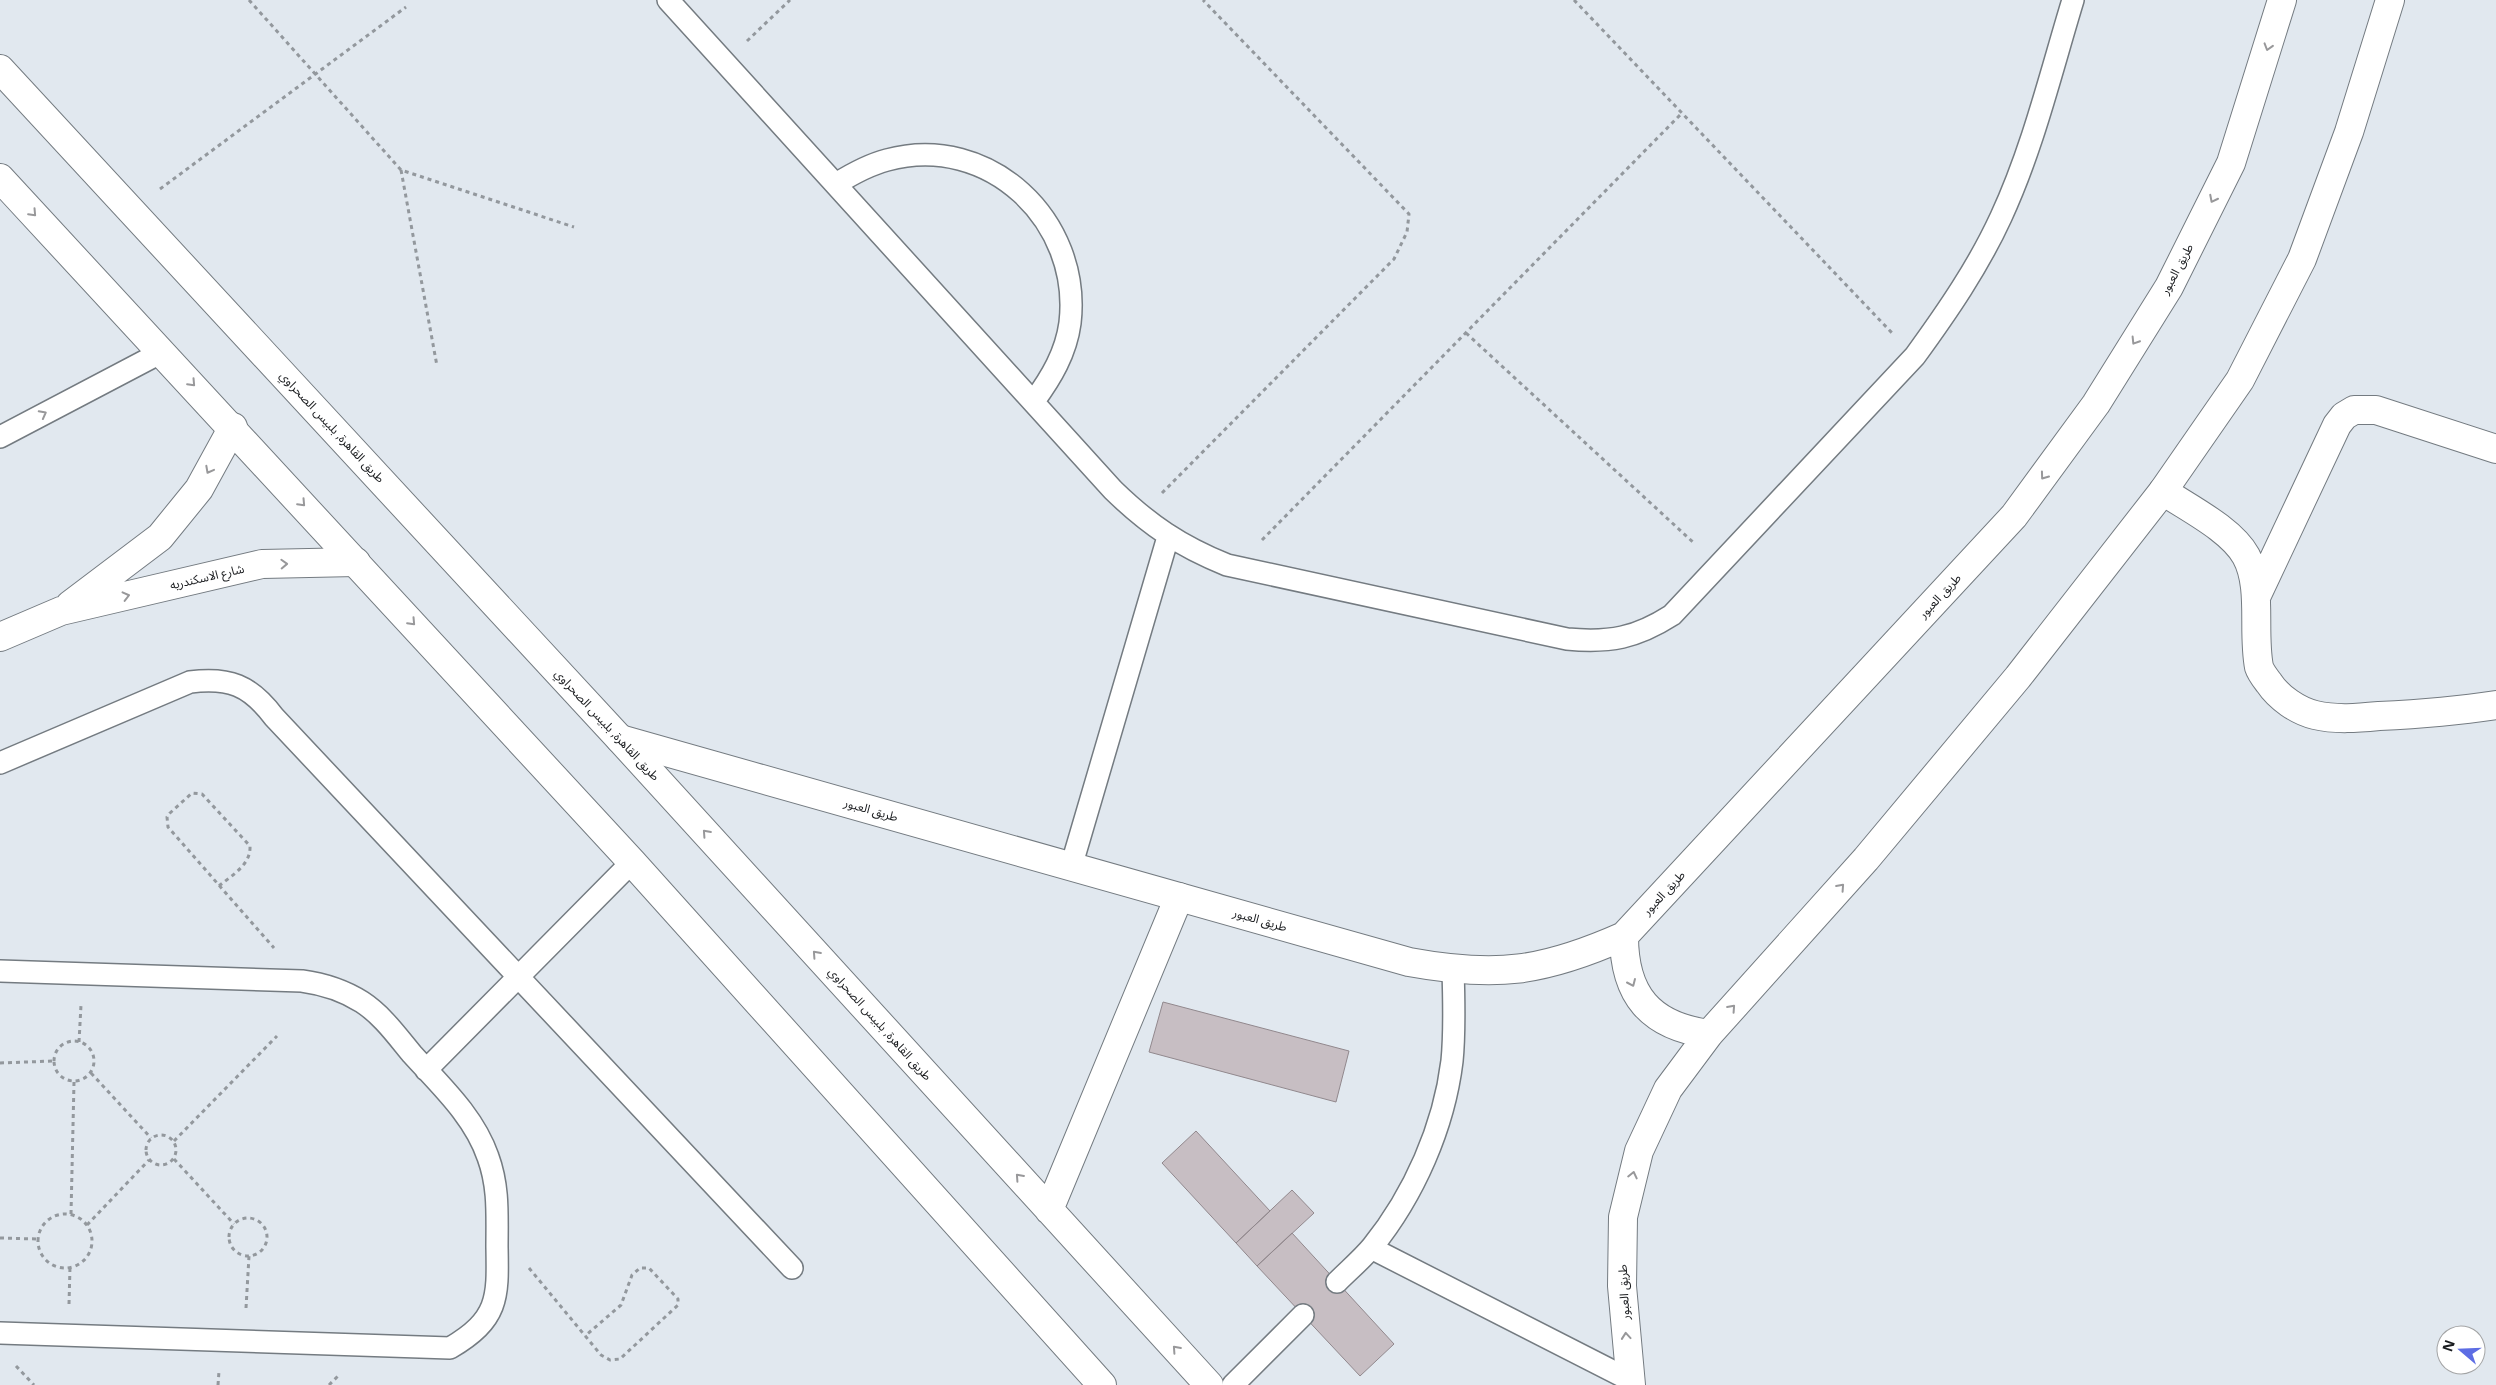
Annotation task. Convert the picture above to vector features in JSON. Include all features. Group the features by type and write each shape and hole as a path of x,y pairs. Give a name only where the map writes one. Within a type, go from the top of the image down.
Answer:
{"main road":[{"name":"طريق العبور","path":"620,739 1409,962 1453,970 1497,972 1541,966 1584,954 1624,936 2014,516 2096,404 2169,287 2231,163 2282,0"},
{"name":"طريق العبور","path":"1630,1383 1622,1286 1623,1217 1643,1142 1668,1089 1709,1034 1866,859 2018,677 2163,491 2240,380 2302,259 2349,132 2390,0"},
{"name":"طريق القاهرة, بلبيس الصحراوي","path":"0,69 620,739 1209,1385"},
{"path":"0,178 632,862 1102,1385"},
{"path":"2256,597 2337,425 2344,416 2354,410 2376,410 2496,449"},
{"name":"شارع الاسكندريه","path":"61,612 160,537 199,489 232,427"},
{"path":"2163,491 2233,538 2246,556 2254,576 2256,597 2254,634 2260,670 2274,690 2286,700 2313,715 2346,718 2442,713 2496,705"},
{"name":"شارع الاسكندريه","path":"0,637 61,612 262,564 356,562"},
{"path":"1049,1210 1179,897"},
{"path":"1624,936 1624,960 1628,976 1644,1005 1663,1020 1684,1031 1709,1034"}],"lane":[{"path":"668,0 1113,490 1139,515 1168,537 1197,553 1236,567 1567,639 1591,641 1614,640 1635,635 1672,615 1915,356 1954,302 1979,262 2001,217 2020,169 2073,0"},
{"path":"836,184 861,169 888,160 916,156 945,157 973,163 999,175 1022,193 1042,214 1057,239 1066,266 1071,294 1070,324 1063,351 1051,378 1034,401"},
{"path":"0,437 162,352"},
{"path":"1071,867 1168,537"},
{"path":"0,762 190,682 211,679 232,682 248,690 263,702 274,717 792,1268"},
{"path":"426,1070 632,862"},
{"path":"1337,1282 1371,1248 1408,1193 1428,1151 1442,1107 1452,1062 1455,1016 1453,970"},
{"path":"0,971 302,980 324,984 344,991 364,1003 381,1018 470,1120 488,1155 498,1193 498,1294 483,1323 468,1338 450,1348 0,1333"},
{"path":"1371,1248 1630,1383"},
{"path":"1233,1385 1303,1315"}],"path":[{"path":"249,0 401,170 574,227"},
{"path":"724,62 790,0"},
{"path":"1139,515 1394,260 1406,232 1409,214 1203,0"},
{"path":"1574,0 1915,356"},
{"path":"131,210 406,7"},
{"path":"1236,567 1682,113"},
{"path":"401,170 437,366"},
{"path":"1466,333 1719,566"},
{"path":"219,886 246,862 250,854 250,846 202,794 192,793 167,817 168,827 219,886 302,980"},
{"path":"174,1141 277,1036"},
{"path":"70,1042 79,1042 88,1046 93,1054 94,1064 91,1072 84,1079 74,1082 66,1080 55,1069 54,1061 57,1052 62,1046 70,1042"},
{"path":"0,1062 54,1061"},
{"path":"91,1072 151,1138"},
{"path":"71,1214 74,1082"},
{"path":"159,1135 168,1136 174,1141 177,1150 174,1160 166,1165 157,1166 149,1160 146,1153 146,1144 151,1138 159,1135"},
{"path":"88,1225 149,1160"},
{"path":"174,1160 234,1224"},
{"path":"60,1214 71,1214 80,1218 88,1225 92,1246 88,1255 80,1263 70,1267 58,1267 47,1261 40,1251 38,1239 42,1228 49,1219 60,1214"},
{"path":"242,1218 260,1221 267,1237 264,1246 258,1253 249,1256 240,1254 233,1249 229,1241 229,1231 242,1218"},
{"path":"497,1229 585,1336 605,1359 620,1359 678,1305 678,1299 649,1268 640,1268 632,1275 621,1305 585,1336"},
{"path":"0,1238 38,1239"},
{"path":"244,1342 249,1256"}],"building":[{"path":"1163,1002 1349,1051 1336,1102 1149,1052"},
{"path":"1196,1131 1270,1211 1236,1243 1162,1163"},
{"path":"1292,1190 1314,1213 1257,1266 1236,1243"},
{"path":"1292,1233 1394,1344 1360,1376 1257,1266"}]}
